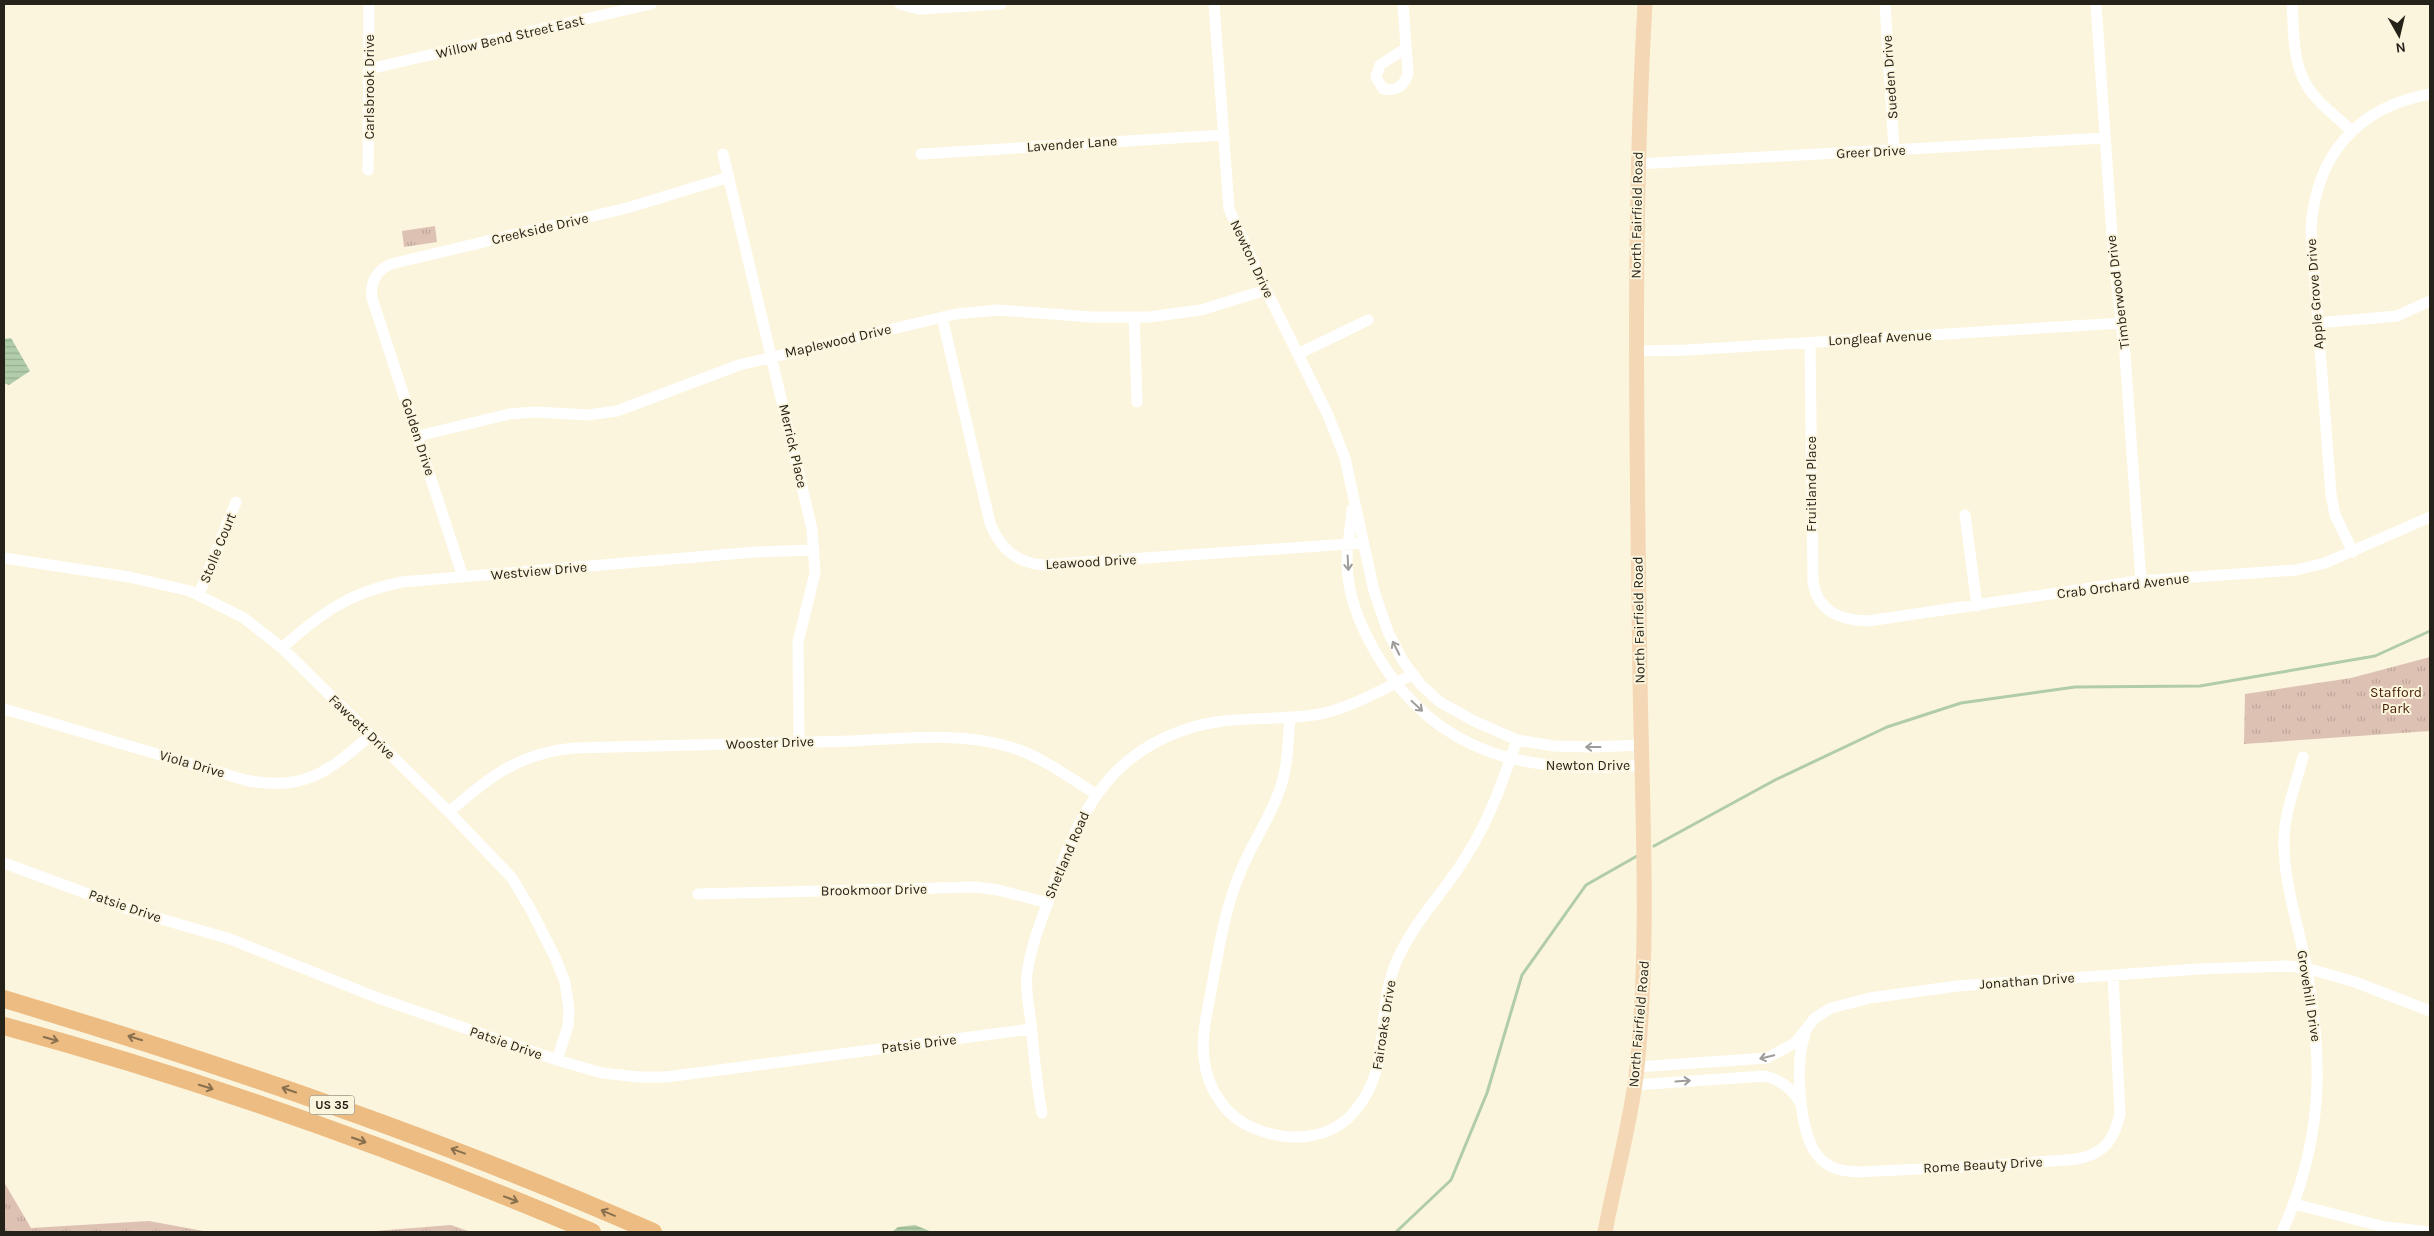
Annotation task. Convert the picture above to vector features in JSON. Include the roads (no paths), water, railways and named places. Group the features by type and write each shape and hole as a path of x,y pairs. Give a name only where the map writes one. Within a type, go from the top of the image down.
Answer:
{"highway":[{"name":"US 35","path":"4,1000 156,1045 319,1100 477,1158 653,1232"},
{"name":"US 35","path":"4,1026 215,1090 356,1139 592,1232"}],"main road":[{"name":"North Fairfield Road","path":"1606,1232 1635,1085 1644,954 1646,854 1642,765 1636,255 1637,164 1645,4"}],"street":[{"name":"Carlsbrook Drive","path":"368,170 369,4"},
{"name":"Willow Bend Street East","path":"369,69 651,4"},
{"path":"900,4 919,9 1001,4"},
{"name":"Newton Drive","path":"1214,4 1229,209 1266,290 1328,416 1345,458 1363,543 1382,616 1396,648 1412,675 1430,694 1451,709 1517,740 1554,746 1642,745"},
{"path":"1403,4 1406,48"},
{"name":"Sueden Drive","path":"1885,4 1894,150"},
{"name":"Timberwood Drive","path":"2096,4 2113,250 2122,323 2142,581"},
{"path":"2292,4 2295,53 2300,72 2310,90 2352,131"},
{"name":"Apple Grove Drive","path":"2353,552 2332,506 2311,230 2314,201 2326,166 2352,131 2382,109 2412,97 2430,94"},
{"name":"Lavender Lane","path":"921,154 1223,135"},
{"name":"Greer Drive","path":"1637,164 2105,138"},
{"name":"Merrick Place","path":"724,154 810,520 814,550 814,584 798,642 799,742"},
{"name":"Creekside Drive","path":"372,298 371,287 375,277 382,269 391,264 618,210 729,177"},
{"name":"Maplewood Drive","path":"418,436 509,414 535,412 588,415 617,411 739,366 772,356 942,317 998,310 1134,318 1201,310 1266,290"},
{"name":"Golden Drive","path":"372,298 463,577"},
{"path":"2317,323 2397,316 2430,300"},
{"name":"Leawood Drive","path":"942,317 990,523 1001,545 1015,558 1043,565 1363,543"},
{"path":"1134,318 1138,402"},
{"path":"1298,354 1368,320"},
{"name":"Longleaf Avenue","path":"1638,351 1810,343 2122,323"},
{"name":"Fruitland Place","path":"1810,343 1813,582 1820,601 1827,610 1837,617"},
{"name":"Newton Drive","path":"1353,498 1347,562 1358,616 1371,644 1395,683 1420,709 1447,730 1478,747 1510,759 1538,765 1580,768 1642,765"},
{"name":"Stolle Court","path":"199,594 236,502"},
{"path":"1965,516 1978,606"},
{"name":"Crab Orchard Avenue","path":"1837,617 1868,621 2142,581 2296,570 2325,563 2353,552 2430,517"},
{"name":"Westview Drive","path":"282,648 330,608 369,589 402,582 756,552 814,550"},
{"name":"Fawcett Drive","path":"4,558 164,583 199,594 244,618 282,648 449,812 512,878 531,910 562,972 567,992 568,1018 565,1037 557,1060"},
{"name":"Shetland Road","path":"1042,1113 1031,1029 1027,975 1036,936 1072,838 1096,794 1113,775 1143,750 1179,732 1220,722 1290,717 1325,712 1412,675"},
{"name":"Viola Drive","path":"4,709 245,780 272,784 296,783 318,776 336,764 371,735"},
{"name":"Fairoaks Drive","path":"1290,717 1287,756 1281,788 1239,873 1223,926 1203,1044 1209,1080 1224,1107 1249,1127 1282,1138 1306,1137 1331,1129 1354,1112 1371,1089 1379,1066 1387,995 1395,965 1423,915 1459,868 1481,833 1491,812 1517,740"},
{"name":"Wooster Drive","path":"449,812 502,770 525,759 550,751 574,748 952,738 986,741 1010,747 1043,761 1096,794"},
{"name":"Grovehill Drive","path":"2282,1232 2294,1204 2313,1136 2319,1060 2306,968 2288,881 2284,841 2285,819 2302,757"},
{"name":"Patsie Drive","path":"4,862 137,912 230,939 378,998 557,1060 602,1073 639,1077 666,1077 1031,1029"},
{"name":"Brookmoor Drive","path":"698,894 976,887 998,890 1048,903"},
{"name":"Jonathan Drive","path":"1637,1067 1767,1058 1789,1047 1807,1031 1815,1018 1827,1010 1870,998 1957,986 2224,968 2306,968 2355,982 2430,1011"},
{"name":"Rome Beauty Drive","path":"1807,1031 1800,1056 1803,1110 1808,1139 1814,1152 1827,1164 1844,1171 2017,1164 2078,1159 2102,1149 2111,1139 2120,1114 2113,976"},
{"path":"1635,1085 1765,1076 1778,1080 1789,1087 1798,1098 1803,1110"},
{"path":"2294,1204 2386,1227 2430,1232"}],"waterway":[{"path":"1654,846 1775,780 1887,727 1961,703 2075,687 2200,686 2375,656 2430,631"},
{"path":"1396,1232 1451,1180 1487,1093 1522,975 1586,885 1637,856"}],"park label":[{"name":"Stafford Park","path":"2396,700"}]}
